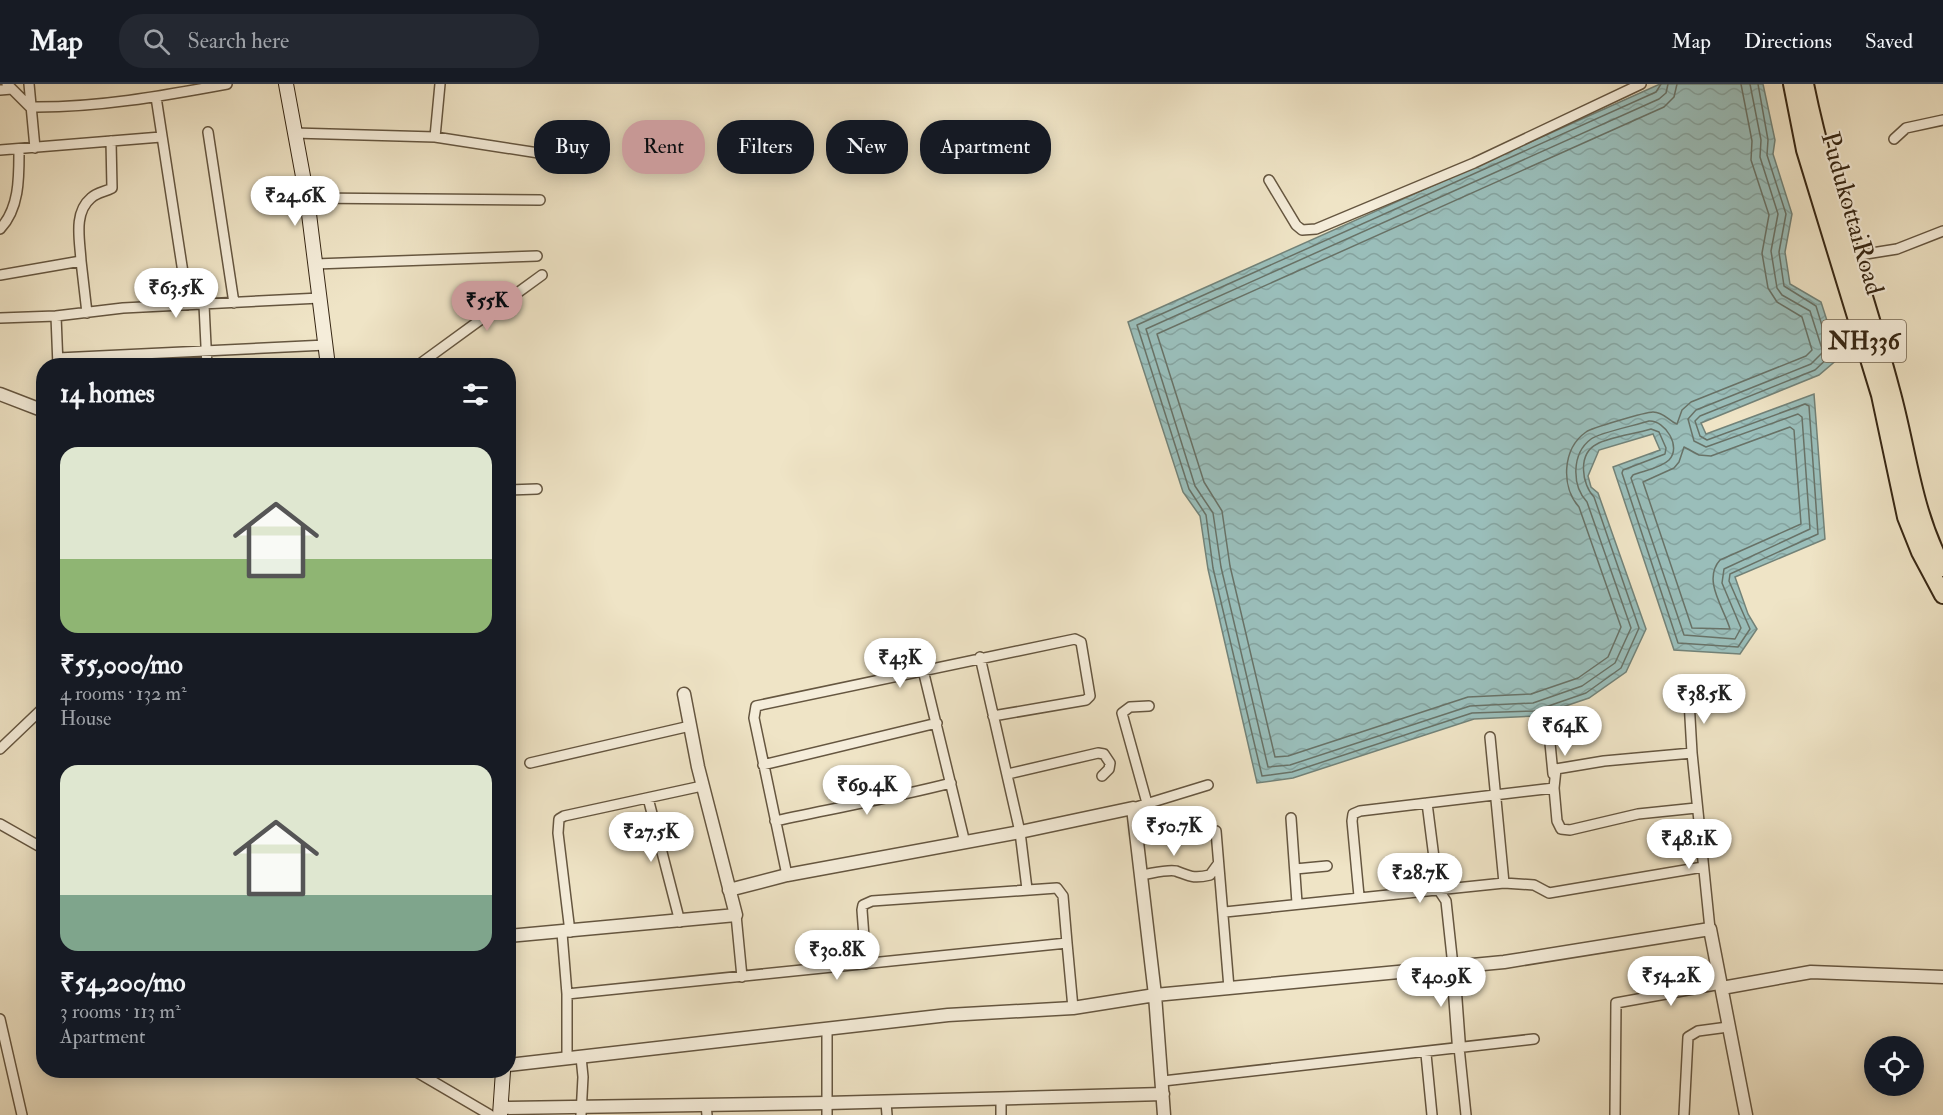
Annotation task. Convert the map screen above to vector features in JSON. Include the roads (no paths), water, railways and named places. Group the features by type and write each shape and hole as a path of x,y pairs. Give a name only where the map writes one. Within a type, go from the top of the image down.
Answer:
{"highway":[{"name":"PudukottaiRoad","path":"1792,84 1805,150 1845,257 1880,395 1906,516 1920,552 1943,595"},
{"name":"NH336","path":"1805,84 1845,257 1892,392 1918,513 1943,568"}],"main road":[{"path":"286,84 307,198 327,358"},
{"path":"497,1113 502,1078"}],"street":[{"path":"29,84 35,148"},
{"path":"0,90 10,86 30,107 51,108 156,97 227,84"},
{"path":"435,137 440,84"},
{"path":"1269,180 1296,225 1302,230 1316,229 1474,163 1641,84"},
{"path":"156,97 188,305"},
{"path":"1894,139 1906,128 1943,120"},
{"path":"208,132 234,303"},
{"path":"294,133 435,137 534,152"},
{"path":"0,150 161,137"},
{"path":"87,313 81,261 79,226 81,211 89,199 112,188 111,141"},
{"path":"0,229 8,221 16,197 19,149"},
{"path":"307,198 540,200"},
{"path":"1845,257 1897,249 1943,231"},
{"path":"315,264 537,256"},
{"path":"0,275 81,261"},
{"path":"428,358 542,275"},
{"path":"0,318 56,316 123,308 320,298"},
{"path":"204,304 206,358"},
{"path":"56,316 58,358"},
{"path":"112,358 326,345"},
{"path":"0,394 36,408"},
{"path":"516,490 537,489"},
{"path":"787,875 754,718 756,706 980,657 1075,639 1081,642 1090,696 1086,700 993,716"},
{"path":"980,657 1020,832 1027,889"},
{"path":"923,670 965,843"},
{"path":"684,694 702,786 736,915 742,977"},
{"path":"1689,700 1696,808 1710,929 1746,1115"},
{"path":"1147,803 1122,713 1130,707 1149,706"},
{"path":"0,748 36,714"},
{"path":"763,765 937,723"},
{"path":"530,763 690,726"},
{"path":"1490,736 1504,883"},
{"path":"1550,743 1557,821 1561,829 1570,830 1638,814 1696,808"},
{"path":"1553,774 1556,769 1604,761 1692,753"},
{"path":"1008,774 1104,754 1110,763 1109,769 1102,776"},
{"path":"776,821 903,796 951,783"},
{"path":"729,890 787,875 965,843 1132,808 1208,785"},
{"path":"567,1058 566,933 558,834 559,819 702,786"},
{"path":"1359,896 1353,814 1554,788"},
{"path":"648,798 680,922"},
{"path":"1427,803 1438,889 1446,902 1466,1115"},
{"path":"1132,808 1155,995 1164,1115"},
{"path":"1291,818 1297,903"},
{"path":"0,824 36,844"},
{"path":"1216,831 1225,912 1229,988"},
{"path":"1140,875 1174,871 1184,876 1198,878 1210,875 1218,864"},
{"path":"1295,869 1327,866"},
{"path":"1225,912 1359,896 1504,883 1534,885 1549,893 1703,867"},
{"path":"866,964 862,910 866,903 1051,888 1062,891 1073,1008"},
{"path":"516,936 566,933 736,915"},
{"path":"516,1064 948,1016 1073,1008 1155,995 1504,962 1710,929"},
{"path":"567,994 1067,944"},
{"path":"1615,1115 1616,1003 1811,972 1943,977"},
{"path":"0,1019 22,1115"},
{"path":"1684,1115 1688,1037 1698,1031 1728,1028"},
{"path":"827,1030 827,1109"},
{"path":"429,1078 497,1113 827,1109 886,1102 1001,1098 1163,1088 1459,1047 1534,1039"},
{"path":"1426,1054 1432,1115"},
{"path":"580,1057 583,1077 581,1111"},
{"path":"1001,1098 1001,1115"},
{"path":"886,1102 887,1115"}],"water":[{"path":"1660,84 1763,84 1775,140 1773,154 1792,214 1785,252 1790,284 1821,302 1839,358 1819,375 1701,423 1706,434 1814,394 1825,539 1735,577 1748,614 1757,629 1740,654 1674,650 1613,467 1660,450 1653,434 1599,450 1588,476 1591,487 1598,493 1646,629 1626,672 1589,698 1536,716 1474,719 1293,778 1257,783 1208,569 1200,516 1183,492 1128,322"}]}
